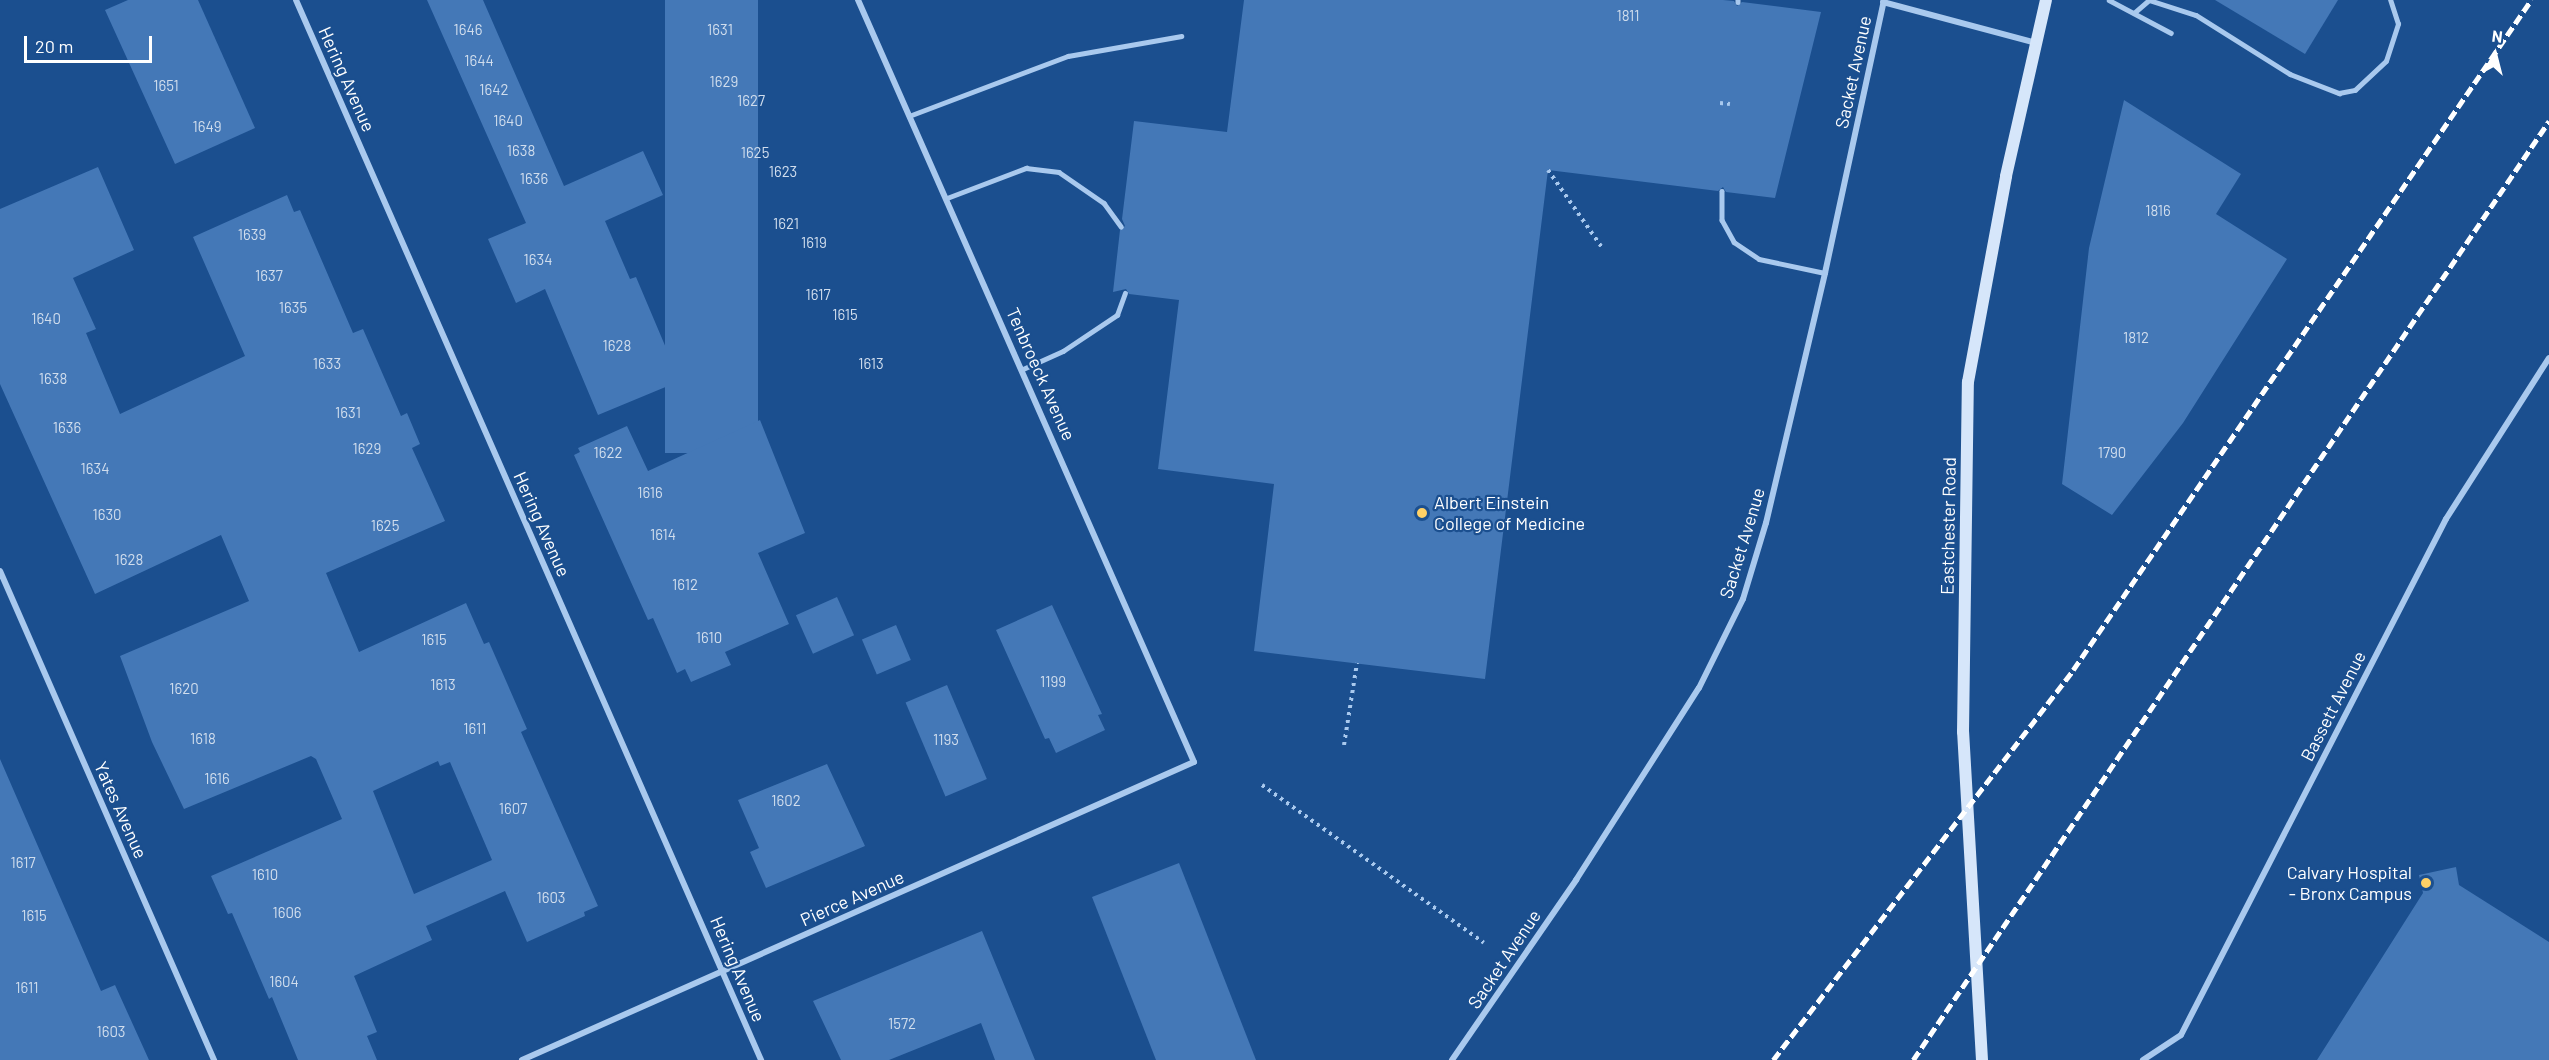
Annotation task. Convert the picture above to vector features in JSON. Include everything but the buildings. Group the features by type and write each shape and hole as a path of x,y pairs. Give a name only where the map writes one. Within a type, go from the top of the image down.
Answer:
{"main road":[{"name":"Eastchester Road","path":"1982,1060 1963,732 1968,382 2006,176 2046,0"}],"street":[{"name":"Hering Avenue","path":"296,0 761,1060"},
{"name":"Tenbroeck Avenue","path":"858,0 1023,369 1194,762"},
{"path":"1883,1 2036,43"},
{"name":"Sacket Avenue","path":"1452,1060 1576,880 1699,688 1743,599 1766,523 1825,273 1883,1"},
{"name":"Bassett Avenue","path":"2143,1060 2181,1035 2446,519 2549,358"},
{"name":"Yates Avenue","path":"0,571 214,1060"},
{"name":"Pierce Avenue","path":"522,1060 1194,762"}],"lane":[{"path":"2109,0 2171,33"},
{"path":"2134,13 2149,0 2196,15 2290,74 2339,93 2355,90 2386,61 2398,24 2390,0"},
{"path":"909,116 1068,56 1181,36"},
{"path":"947,198 1026,168 1059,172 1104,203 1121,226"},
{"path":"1722,191 1722,220 1734,242 1759,259 1825,273"},
{"path":"1023,369 1063,351 1117,315 1125,293"}],"path":[{"path":"1720,103 1730,104"},
{"path":"1548,170 1601,246"},
{"path":"1344,746 1357,663"},
{"path":"1262,784 1484,943"}],"railway":[{"path":"1773,1060 2073,670 2531,0"},
{"path":"1913,1060 2549,121"}],"place":[{"name":"Albert Einstein College of Medicine","path":"1422,513"},
{"name":"Calvary Hospital - Bronx Campus","path":"2426,883"}]}
